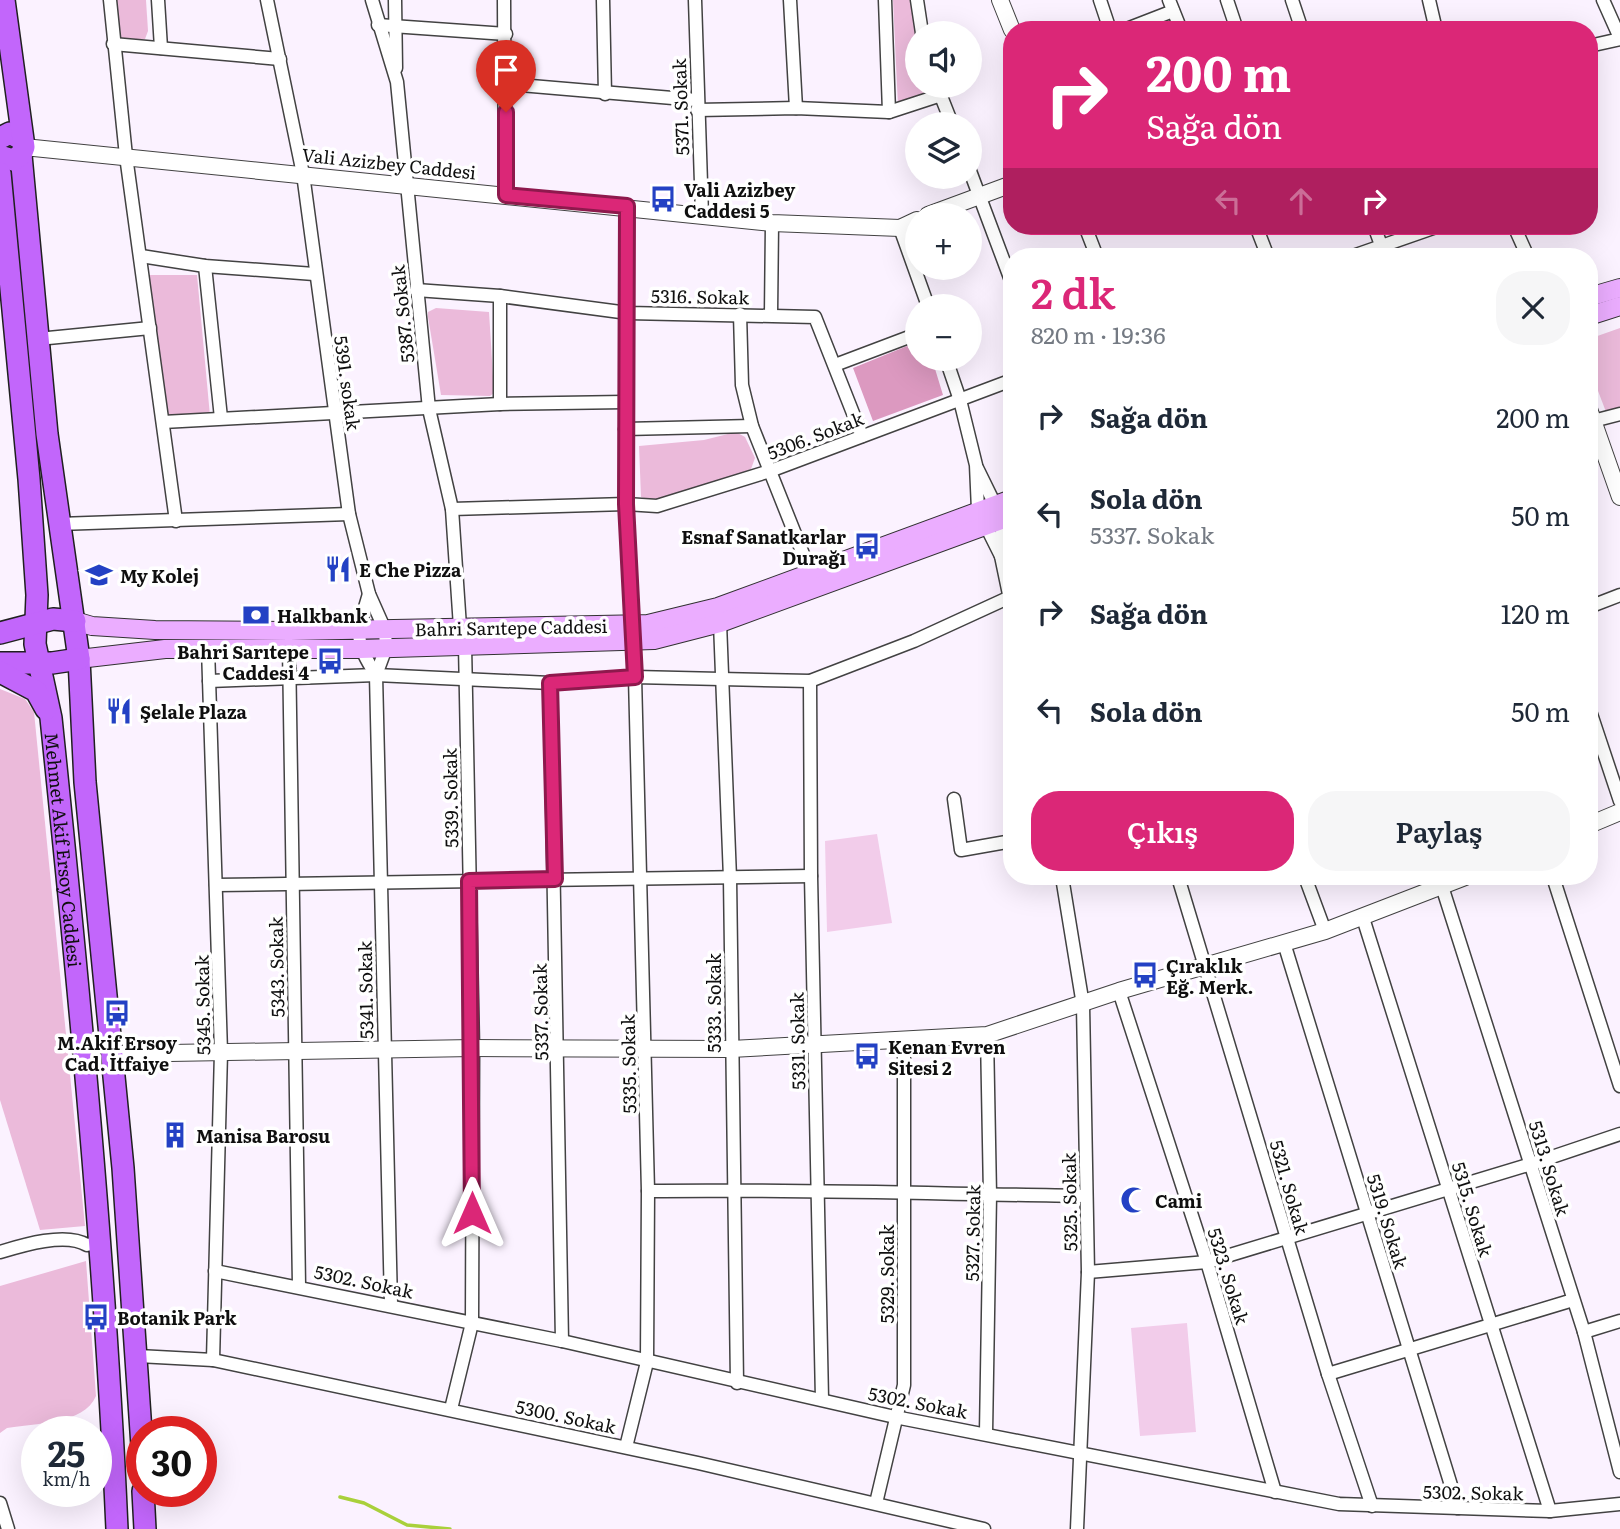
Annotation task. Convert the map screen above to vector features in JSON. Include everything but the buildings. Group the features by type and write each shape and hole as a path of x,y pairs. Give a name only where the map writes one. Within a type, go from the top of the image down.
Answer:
{"main road":[{"name":"Mehmet Akif Ersoy Caddesi","path":"4,0 13,147 59,524 79,659 87,809 112,1054 141,1416"},
{"name":"Mehmet Akif Ersoy Caddesi","path":"0,173 37,595 34,625 51,718 101,1242 114,1416 117,1529"},
{"path":"1598,294 1620,288"},
{"path":"1598,313 1620,306"},
{"name":"Bahri Sarıtepe Caddesi","path":"75,621 92,626 155,629 358,629 386,639 466,645 633,632 718,607 997,512"},
{"name":"Bahri Sarıtepe Caddesi","path":"79,659 155,649 359,649 386,639 460,627 633,632 662,638 720,623 997,512"},
{"path":"0,630 21,616 37,595"},
{"path":"0,630 53,619 75,621"},
{"path":"0,663 79,659"},
{"path":"0,672 36,691 51,718"},
{"path":"144,1507 145,1529"}],"street":[{"path":"110,0 125,156 176,521"},
{"path":"158,0 160,48"},
{"name":"5391. sokak","path":"267,0 303,174 314,274 349,514 369,594 386,639"},
{"name":"5387. Sokak","path":"372,0 397,82 429,409 452,509 460,627"},
{"path":"395,0 397,82"},
{"path":"504,0 507,84 506,195"},
{"path":"603,0 605,94"},
{"name":"5371. Sokak","path":"695,0 696,105 702,214"},
{"path":"790,0 796,108"},
{"path":"885,0 890,112"},
{"path":"917,0 920,21"},
{"path":"1000,0 1008,21"},
{"path":"1100,0 1107,21"},
{"path":"1227,0 1234,21"},
{"path":"1292,0 1299,21"},
{"path":"1429,0 1434,21"},
{"path":"1598,44 1620,38 1603,0"},
{"path":"1142,21 1171,6"},
{"path":"379,25 506,34"},
{"path":"113,44 280,59"},
{"path":"507,84 696,105 890,112 923,98"},
{"name":"Vali Azizbey Caddesi","path":"13,147 627,206 772,223 900,228 905,226"},
{"path":"960,203 1003,187"},
{"path":"976,189 1003,259"},
{"name":"5335. Sokak","path":"626,1447 647,1362 648,1191 635,677 626,504 627,206"},
{"path":"771,315 772,223"},
{"path":"900,228 924,294"},
{"path":"1377,235 1381,245"},
{"path":"1373,248 1412,235"},
{"path":"141,256 205,266 314,274"},
{"path":"205,266 220,418"},
{"name":"5316. Sokak","path":"416,290 500,296 628,313 815,317 862,436"},
{"path":"500,296 500,404"},
{"path":"740,314 742,385 752,426 811,574"},
{"path":"38,339 150,328"},
{"path":"835,365 905,339"},
{"path":"950,371 976,465 997,512 1003,565"},
{"name":"5306. Sokak","path":"452,509 626,504 657,506 770,471 1003,383"},
{"path":"163,422 500,404 625,402"},
{"path":"1598,415 1620,414"},
{"path":"625,429 752,426"},
{"path":"1598,435 1620,496"},
{"path":"976,465 997,512"},
{"path":"59,524 349,514"},
{"path":"369,594 358,629 359,649 376,675"},
{"path":"1598,604 1620,595"},
{"path":"209,681 376,675 550,683 635,677 810,681 1003,604"},
{"name":"5333. Sokak","path":"720,623 730,878 732,1190 737,1383"},
{"path":"376,675 386,639"},
{"name":"5339. Sokak","path":"451,1409 472,1323 473,1048 466,645"},
{"name":"5345. Sokak","path":"208,648 222,1052 213,1360"},
{"name":"5343. Sokak","path":"289,648 299,1286"},
{"name":"5341. Sokak","path":"376,675 391,1304"},
{"name":"5331. Sokak","path":"810,681 811,876 822,1399"},
{"name":"5337. Sokak","path":"550,683 562,1341"},
{"path":"1598,735 1620,801"},
{"path":"954,799 961,850 1003,843"},
{"path":"1598,821 1620,812"},
{"path":"216,885 291,886 641,877 811,876"},
{"name":"5325. Sokak","path":"1063,885 1083,1005 1088,1272 1077,1529"},
{"name":"5321. Sokak","path":"1181,885 1328,1374 1372,1506"},
{"path":"1309,885 1325,931"},
{"path":"112,1054 383,1052 473,1048 731,1049 986,1035 1119,991 1325,931 1363,918 1433,885"},
{"name":"5313. Sokak","path":"1442,885 1584,1332 1620,1472"},
{"path":"1556,885 1620,1086"},
{"name":"5315. Sokak","path":"1363,918 1550,1511"},
{"name":"5319. Sokak","path":"1284,943 1458,1508"},
{"name":"5323. Sokak","path":"1119,991 1207,1262 1275,1492"},
{"name":"5327. Sokak","path":"986,1035 990,1195 986,1433"},
{"name":"5329. Sokak","path":"876,1503 904,1385 904,1041"},
{"path":"1088,1272 1207,1262 1531,1164 1620,1134"},
{"path":"648,1191 817,1190 903,1195 1086,1196"},
{"path":"0,1252 40,1243 78,1239 87,1245 101,1242"},
{"name":"5302. Sokak","path":"215,1271 391,1304 895,1417 1339,1504 1550,1511 1620,1504"},
{"path":"1328,1374 1573,1300"},
{"path":"1584,1332 1620,1321"},
{"name":"5300. Sokak","path":"138,1356 213,1360 626,1447 984,1529"},
{"path":"0,1503 8,1529"}],"shaded area":[{"path":"113,0 146,0 148,31 145,39 119,40"},
{"path":"893,0 914,0 915,21 905,21 905,98 921,98 898,106"},
{"path":"147,275 197,275 210,416 167,420"},
{"path":"436,308 489,312 494,393 490,396 441,395 428,317 428,312"},
{"path":"1620,328 1620,408 1606,412 1598,391 1598,336"},
{"path":"905,347 905,371 936,371 943,395 873,421 853,368"},
{"path":"736,432 745,437 755,458 751,469 683,497 654,500 641,497 639,446 704,440"},
{"path":"0,689 25,699 34,712 85,1226 40,1230 0,1100"},
{"path":"877,834 892,923 827,932 825,841"},
{"path":"86,1261 96,1396 81,1413 74,1416 21,1416 21,1426 7,1428 0,1433 0,1286"},
{"path":"1187,1323 1196,1432 1140,1436 1131,1328"}],"waterway":[{"path":"340,1497 364,1503 407,1525 450,1529"}],"place":[{"name":"Vali Azizbey Caddesi 5","path":"663,199"},
{"name":"Esnaf Sanatkarlar Durağı","path":"867,546"},
{"name":"E Che Pizza","path":"338,569"},
{"name":"My Kolej","path":"99,575"},
{"name":"Halkbank","path":"256,615"},
{"name":"Bahri Sarıtepe Caddesi 4","path":"330,661"},
{"name":"Şelale Plaza","path":"119,711"},
{"name":"Çıraklık Eğ. Merk.","path":"1145,975"},
{"name":"M.Akif Ersoy Cad. İtfaiye","path":"117,1013"},
{"name":"Kenan Evren Sitesi 2","path":"867,1056"},
{"name":"Manisa Barosu","path":"175,1135"},
{"name":"Cami","path":"1134,1200"},
{"name":"Botanik Park","path":"96,1317"}],"route":[{"path":"472,1213 473,1048 469,881 555,879 550,683 635,677 626,504 627,206 506,195 506,112"}]}
